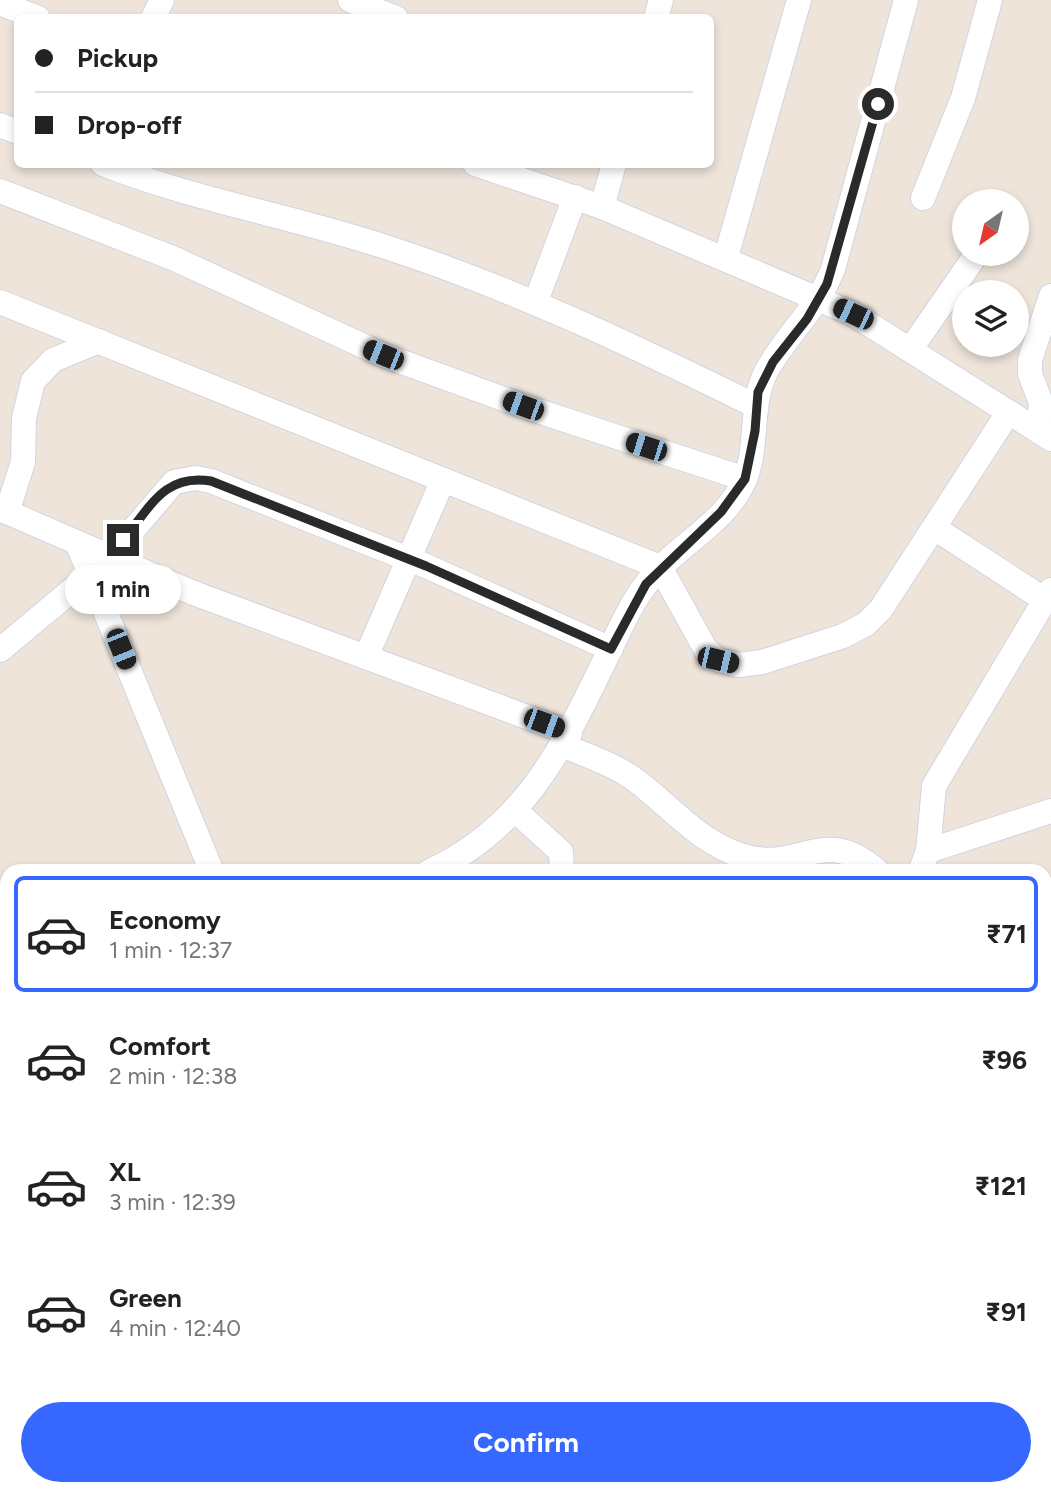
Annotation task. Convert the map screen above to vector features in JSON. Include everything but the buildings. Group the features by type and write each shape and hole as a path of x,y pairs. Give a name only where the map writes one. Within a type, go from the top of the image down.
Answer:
{"street":[{"path":"350,0 386,14"},
{"path":"726,257 799,0"},
{"path":"444,864 468,852 516,811 566,739 646,584 660,567 721,512 745,479 755,431 756,406 766,373 820,299 844,233 906,0"},
{"path":"923,198 964,98 990,0"},
{"path":"0,3 28,14"},
{"path":"114,168 188,194 390,248 536,301 756,406"},
{"path":"487,168 602,207 726,257 820,299 877,328 1045,435"},
{"path":"602,207 613,168"},
{"path":"0,191 175,259 383,355 523,406 745,479"},
{"path":"536,301 575,197"},
{"path":"910,350 968,266"},
{"path":"1045,435 1041,402 1030,374 1030,360 1051,296"},
{"path":"0,302 660,567 706,650 718,660 739,665 762,662 843,636 866,624 881,609 936,528 1008,413"},
{"path":"99,341 52,360 33,381 24,418 23,462 4,510 109,558 366,657 566,739 627,774 693,831 739,855 773,862 826,848 841,849 869,864"},
{"path":"109,558 166,488 174,482 196,478 211,481 408,559 611,649"},
{"path":"366,657 443,480"},
{"path":"936,528 1048,595 934,786 924,861 1051,811"},
{"path":"78,545 209,864"},
{"path":"0,650 90,575"},
{"path":"516,811 561,852 562,864"}],"route":[{"path":"123,540 174,482 196,478 211,481 426,566 611,649 646,584 660,567 721,512 745,479 755,431 758,392 773,362 820,299 834,268 878,104"}]}
